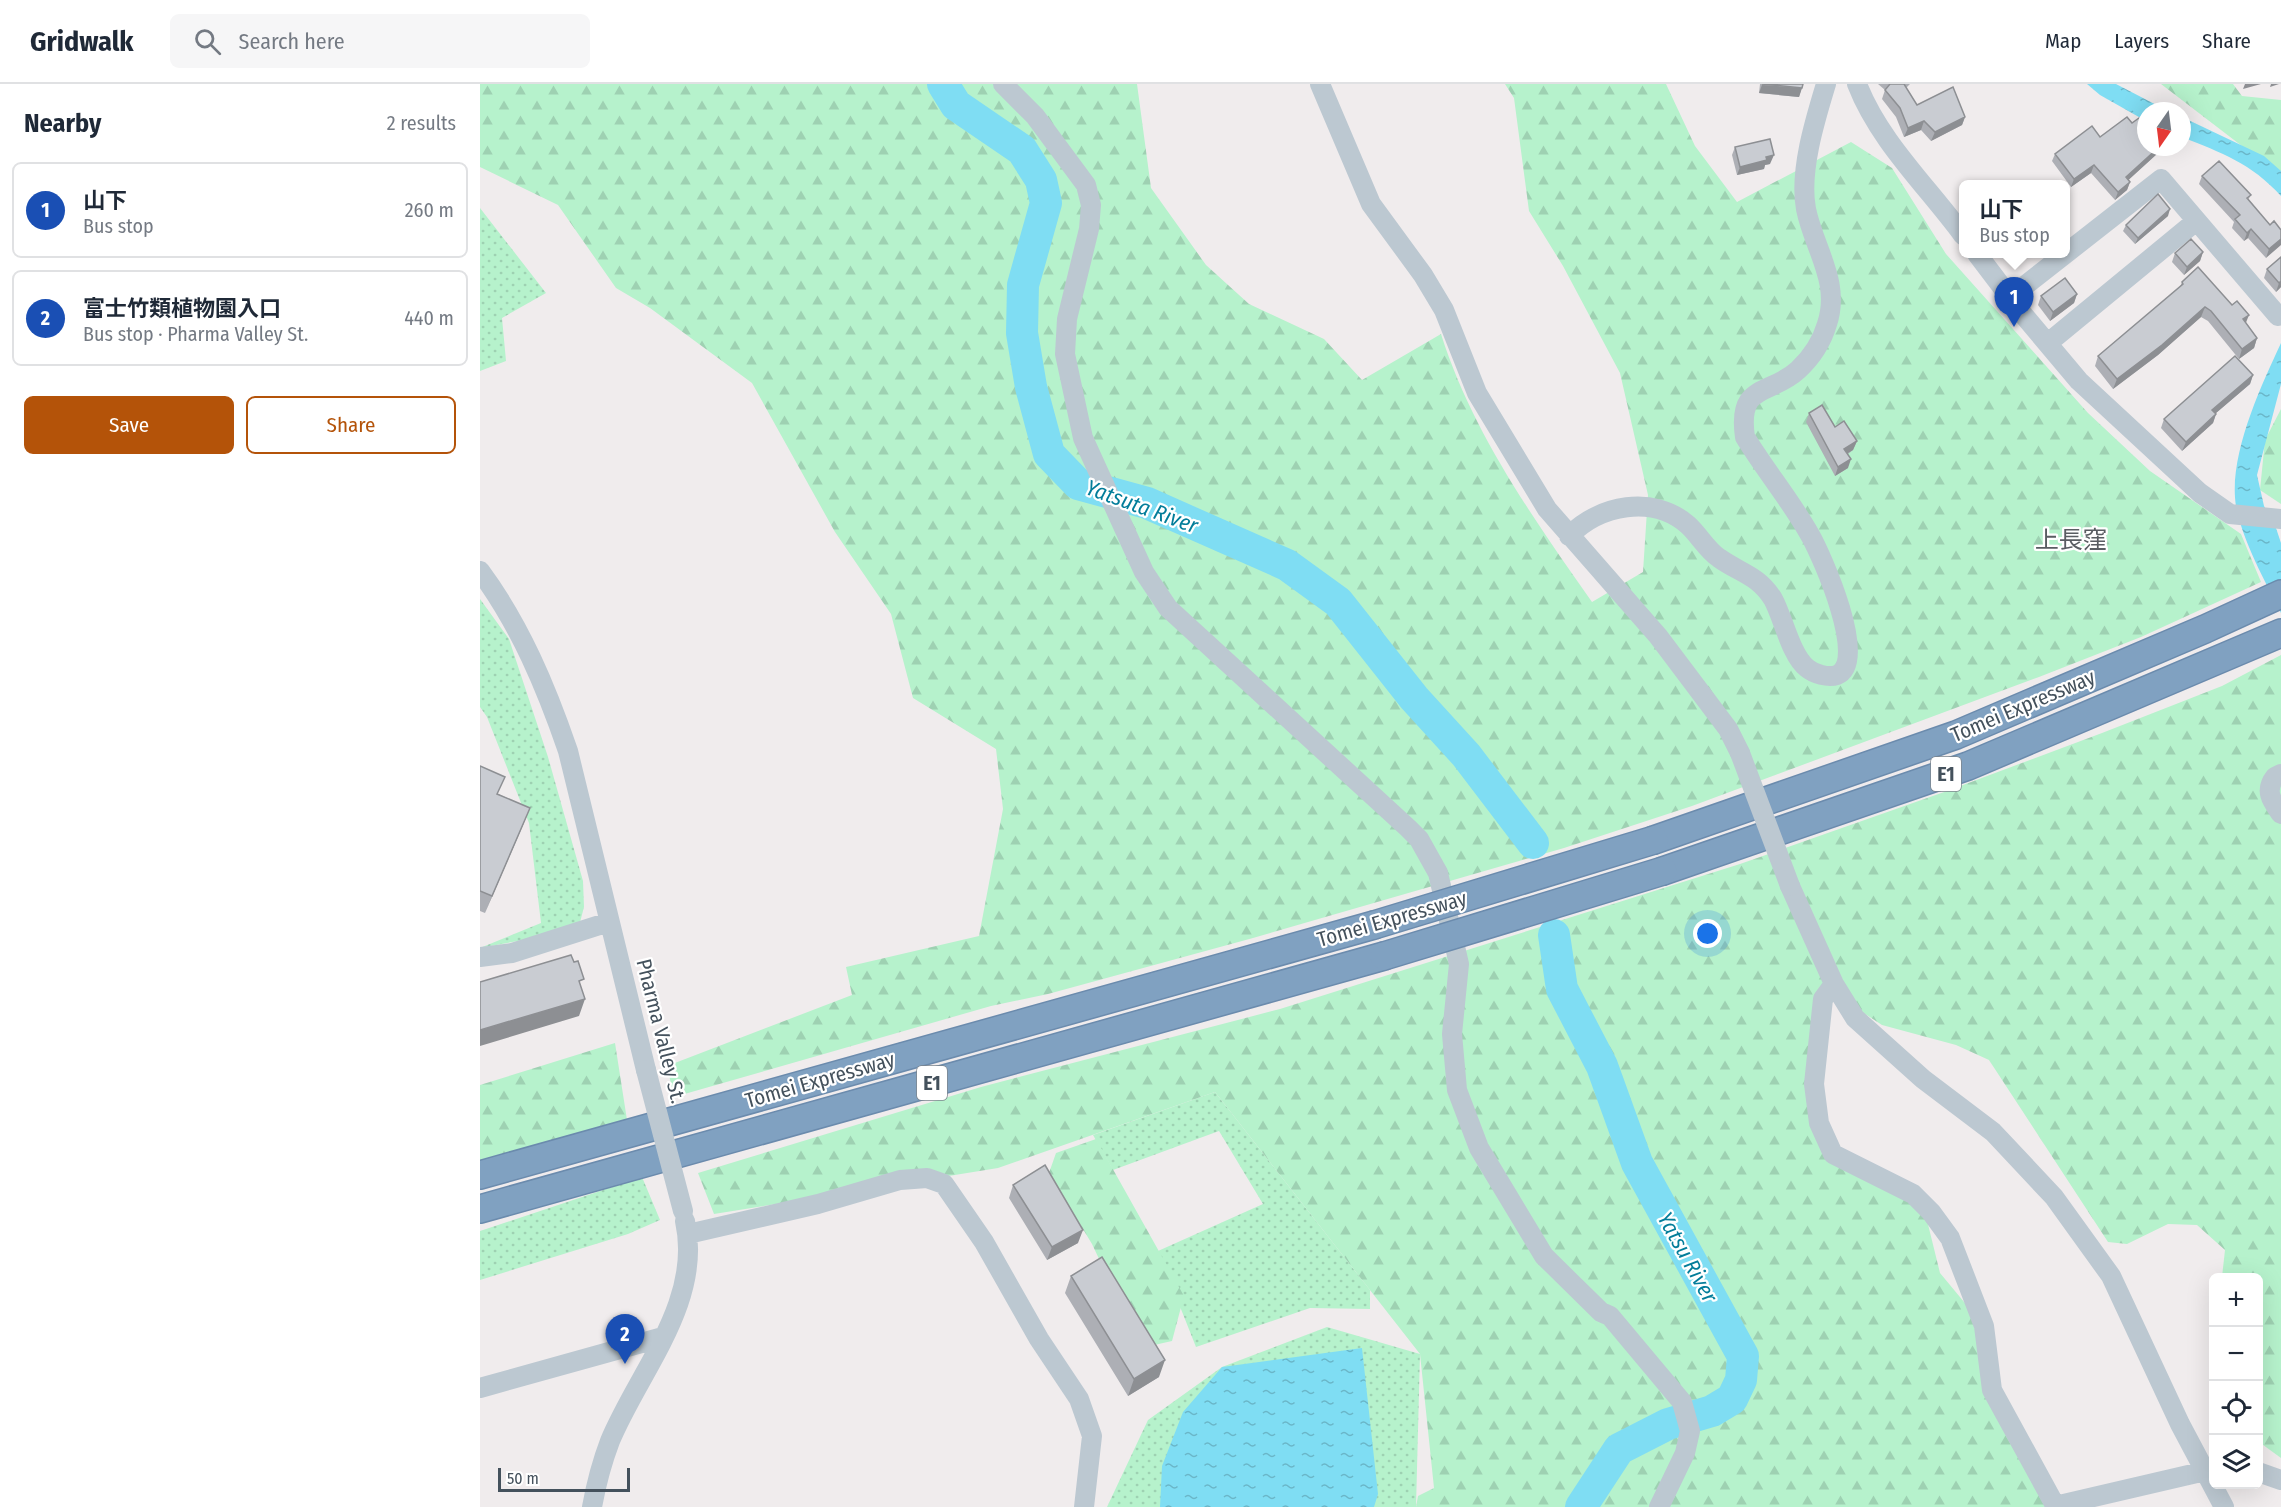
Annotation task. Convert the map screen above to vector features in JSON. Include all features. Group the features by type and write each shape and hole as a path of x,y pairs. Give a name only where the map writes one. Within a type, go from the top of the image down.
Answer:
{"highway":[{"name":"Tomei Expressway","path":"480,1175 1374,925 1654,840 1956,735 2205,629 2281,594"},
{"name":"Tomei Expressway","path":"480,1209 1384,956 1663,871 1968,766 2223,660 2281,633"}],"street":[{"path":"1003,84 1035,116 1086,185 1091,205 1089,229 1067,319 1065,354 1083,438 1144,572 1168,608 1419,839 1438,873 1459,964 1452,1034 1457,1090 1479,1148 1544,1256 1601,1312 1610,1316 1682,1402 1690,1431 1684,1454 1659,1507"},
{"path":"1320,84 1371,204 1423,275 1444,310 1477,393 1547,509 1658,636 1728,729 1740,753 1790,886 1834,984 1855,1018 1923,1080 1993,1132 2054,1197 2111,1276 2208,1469 2224,1507"},
{"path":"1569,536 1580,525 1609,510 1633,506 1656,508 1673,515 1688,525 1718,558 1756,578 1772,599 1802,664 1818,674 1832,676 1842,672 1846,664 1847,638 1834,589 1810,535 1744,437 1742,420 1753,395 1797,371 1818,345 1828,322 1831,296 1828,272 1812,231 1804,188 1813,130 1826,84"},
{"path":"1857,84 1866,107 1887,139 1959,230"},
{"path":"2070,251 2161,179 2195,222 2278,316"},
{"path":"2048,343 2195,222"},
{"path":"1980,258 2079,381 2200,493 2230,514 2279,519"},
{"path":"2010,298 2061,258"},
{"name":"Pharma Valley St.","path":"480,571 516,625 556,715 568,751 688,1234 686,1280 663,1337 610,1441 592,1507"},
{"path":"2281,774 2274,777 2269,790 2270,798 2281,814"},
{"path":"480,957 512,953 609,922"},
{"path":"1834,984 1823,999 1814,1084 1819,1123 1833,1154 1913,1194 1931,1212 1950,1238 1984,1326 1992,1390 2055,1507 2208,1469"},
{"path":"688,1234 818,1203 900,1180 927,1178 944,1184 984,1242 1039,1339 1078,1399 1092,1436 1084,1507"},
{"path":"480,1388 663,1337"},
{"path":"2263,1473 2281,1480"}],"green space":[{"path":"480,84 1137,84 1151,188 1206,265 1249,304 1324,339 1362,380 1441,334 1469,405 1487,440 1526,506 1592,602 1643,572 1648,495 1620,373 1563,266 1529,211 1514,98 1505,84 1666,84 1695,146 1737,202 1851,142 1892,168 1946,254 2088,413 2150,471 2241,534 2261,582 2141,637 2039,677 1692,806 1564,848 1253,938 1048,994 991,1006 674,1097 667,1066 852,995 846,967 979,936 1003,809 996,749 913,698 891,614 835,532 752,383 650,308 616,288 558,205 480,167"},
{"path":"2161,84 2233,84 2242,96 2281,100 2281,176 2191,107 2191,102 2184,102"},
{"path":"480,208 546,293 502,318 506,361 480,371"},
{"path":"2281,409 2281,504 2260,490 2265,440"},
{"path":"480,599 509,639 548,757 583,881 584,907 578,930 480,948 541,923 529,823 487,717 480,707"},
{"path":"2281,655 2281,1458 2263,1445 2263,1273 2222,1273 2225,1250 2197,1225 2168,1224 2127,1244 2108,1242 1989,1060 1956,1045 1882,1025 1830,991 1814,1084 1833,1153 1923,1204 1940,1273 1984,1326 1991,1376 2051,1507 1416,1507 1418,1496 1434,1488 1420,1354 1215,1092 998,1168 714,1214 698,1173 981,1087 1280,1009 1740,864 1947,791 2222,686"},
{"path":"615,1043 627,1120 480,1162 480,1085"},
{"path":"1215,1092 1370,1290 1370,1309 1310,1308 1196,1347 1158,1251 1263,1204 1219,1131 1113,1170 1093,1135"},
{"path":"1096,1139 1184,1296 1172,1341 1141,1348 1092,1244 1049,1173 1056,1153"},
{"path":"642,1177 660,1220 628,1234 480,1280 480,1231"},
{"path":"1327,1327 1420,1354 1416,1507 1107,1507 1148,1420 1222,1367"}],"water":[{"path":"2087,84 2116,84 2151,102 2137,102 2137,116 2100,95"},
{"path":"2191,121 2264,156 2281,171 2281,196 2247,167 2191,141"},
{"path":"2281,343 2281,384 2257,475 2264,506 2275,525 2281,543 2281,613 2255,561 2239,520 2235,487 2241,445 2255,401"},
{"path":"1362,1348 1378,1494 1374,1507 1160,1507 1162,1466 1183,1412 1222,1367"}],"building":[{"path":"1762,84 1803,84 1802,88"},
{"path":"1890,84 1904,84 1917,105 1953,87 1965,117 1935,132 1924,121 1908,128 1900,108 1885,90"},
{"path":"2127,117 2132,123 2137,119 2137,156 2149,156 2126,177 2130,182 2118,192 2094,165 2074,179 2055,154 2092,126 2100,137"},
{"path":"1770,139 1774,155 1766,157 1767,160 1740,167 1735,147"},
{"path":"2219,161 2251,195 2247,198 2270,225 2274,221 2281,230 2281,239 2269,249 2251,229 2247,233 2235,219 2240,215 2202,176"},
{"path":"2158,194 2170,209 2138,238 2126,225"},
{"path":"2191,239 2203,252 2187,267 2175,253"},
{"path":"2281,257 2281,281 2279,283 2267,269"},
{"path":"2198,267 2232,305 2237,301 2249,315 2243,319 2257,338 2242,349 2211,311 2205,307 2162,345 2117,379 2098,356 2183,284 2182,282"},
{"path":"2065,278 2077,294 2053,312 2041,296"},
{"path":"2235,356 2253,375 2212,410 2216,414 2186,442 2164,419"},
{"path":"1822,405 1835,427 1844,421 1857,441 1844,449 1851,459 1838,467 1809,413"},
{"path":"480,766 505,777 497,794 530,808 492,896 480,891"},
{"path":"571,955 574,962 578,961 584,979 579,981 585,999 480,1030 480,982"},
{"path":"1045,1165 1083,1230 1052,1247 1013,1185"},
{"path":"1102,1257 1165,1360 1134,1379 1071,1276"}],"waterway":[{"name":"Yatsuta River","path":"943,84 956,105 1022,150 1041,180 1046,203 1023,285 1022,333 1031,387 1049,454 1078,484 1147,503 1287,565 1338,602 1414,698 1466,755 1533,843"},
{"name":"Yatsu River","path":"1554,935 1562,989 1602,1066 1637,1163 1743,1356 1741,1380 1732,1399 1712,1411 1668,1424 1619,1449 1581,1507"}],"place":[{"name":"山下","path":"2014,327"},
{"name":"富士竹類植物園入口","path":"625,1364"}],"district":[{"name":"上長窪","path":"2071,540"}]}
